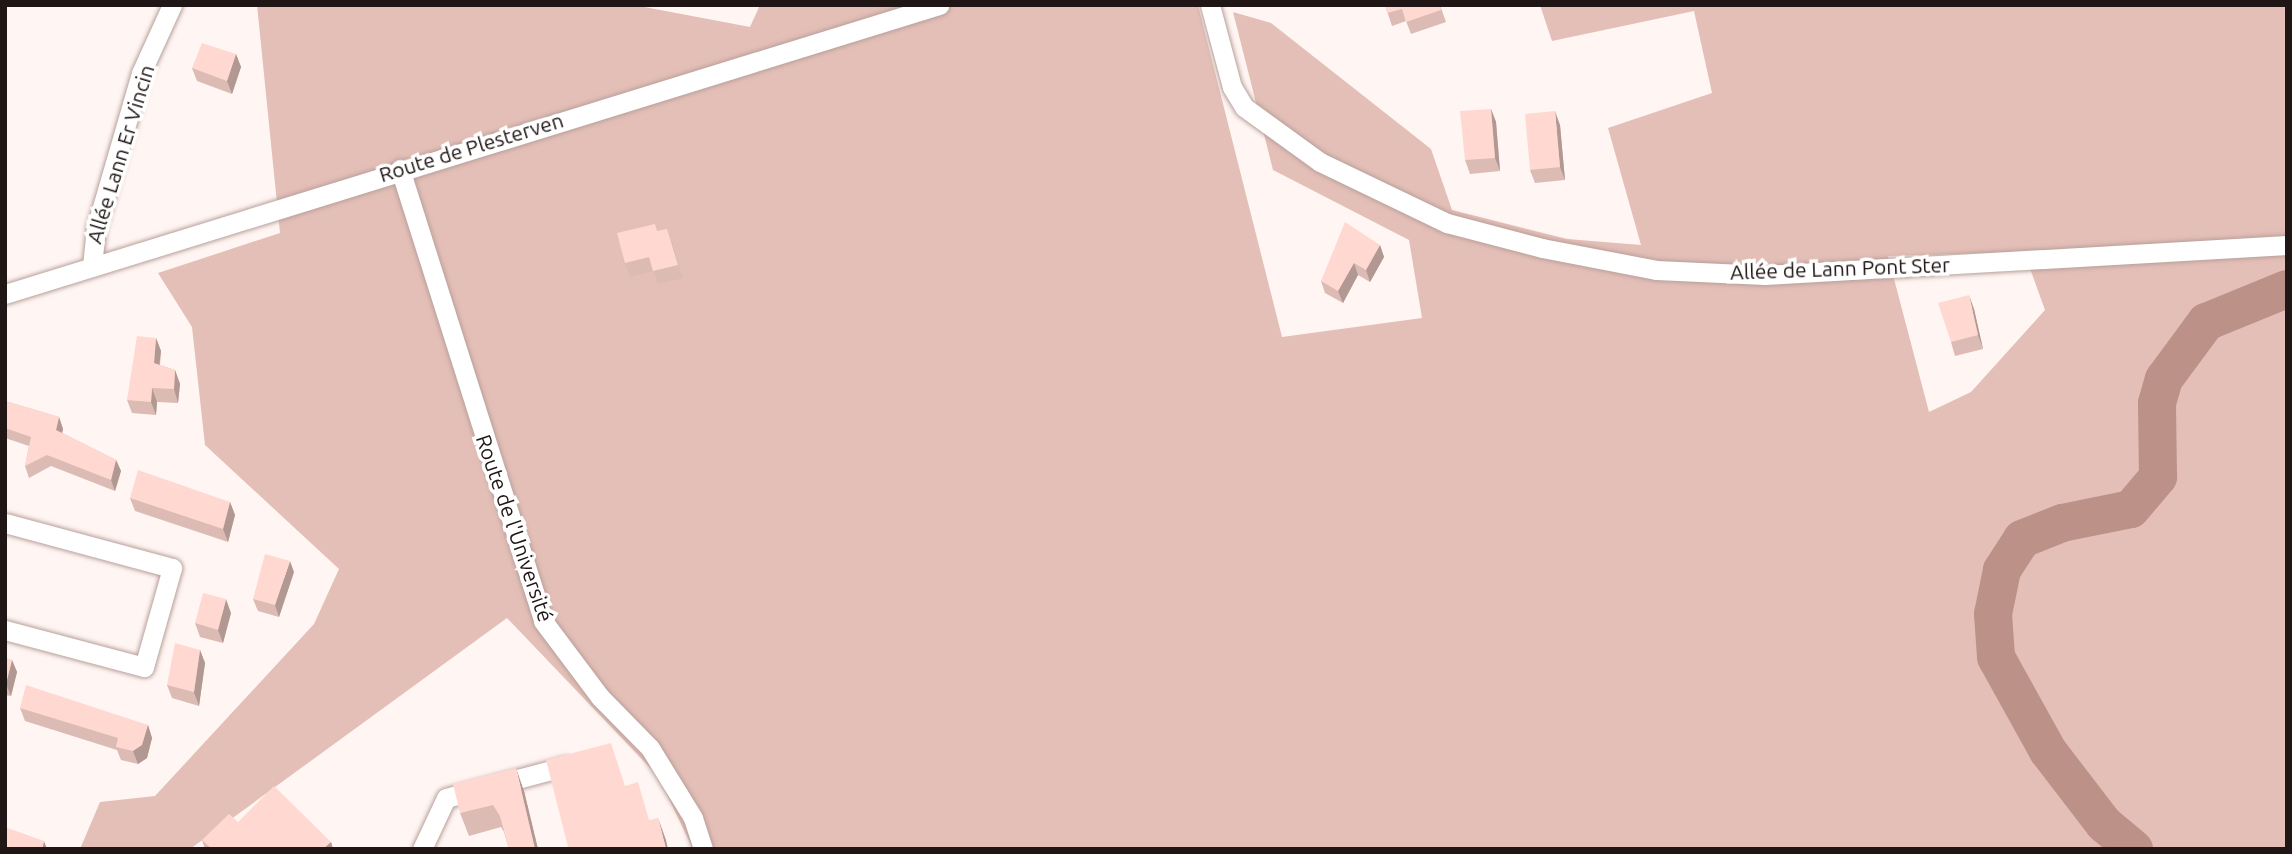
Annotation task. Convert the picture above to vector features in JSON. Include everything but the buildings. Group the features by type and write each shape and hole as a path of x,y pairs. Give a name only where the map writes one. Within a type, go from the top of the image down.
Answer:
{"street":[{"name":"Allée Lann Er Vincin","path":"92,266 96,228 141,73 172,5"},
{"name":"Route de Plesterven","path":"5,294 400,169 939,5"},
{"name":"Allée de Lann Pont Ster","path":"1210,5 1232,87 1244,107 1320,162 1436,217 1542,248 1656,270 1765,275 2287,245"},
{"name":"Route de l'Université","path":"400,169 543,621 600,697 650,748 693,818 703,849"},
{"path":"5,523 172,568 144,667 5,630"},
{"path":"422,849 446,799 566,766"}],"shaded area":[{"path":"257,5 634,5 750,27 760,5 1198,5 1282,337 1422,318 1409,240 1273,170 1233,12 1271,23 1431,149 1452,210 1567,239 1641,245 1608,128 1712,93 1694,11 1552,41 1540,5 2287,5 2287,849 693,849 658,776 507,618 190,849 80,849 100,802 155,796 314,624 339,569 205,445 192,327 158,273 280,233","holes":["2024,252 2045,310 1971,392 1929,412 1888,256"]}],"waterway":[{"path":"2134,849 2104,824 2048,751 1996,657 1993,614 2002,570 2022,539 2062,523 2131,509 2158,477 2157,403 2164,379 2206,322 2287,289"}]}
